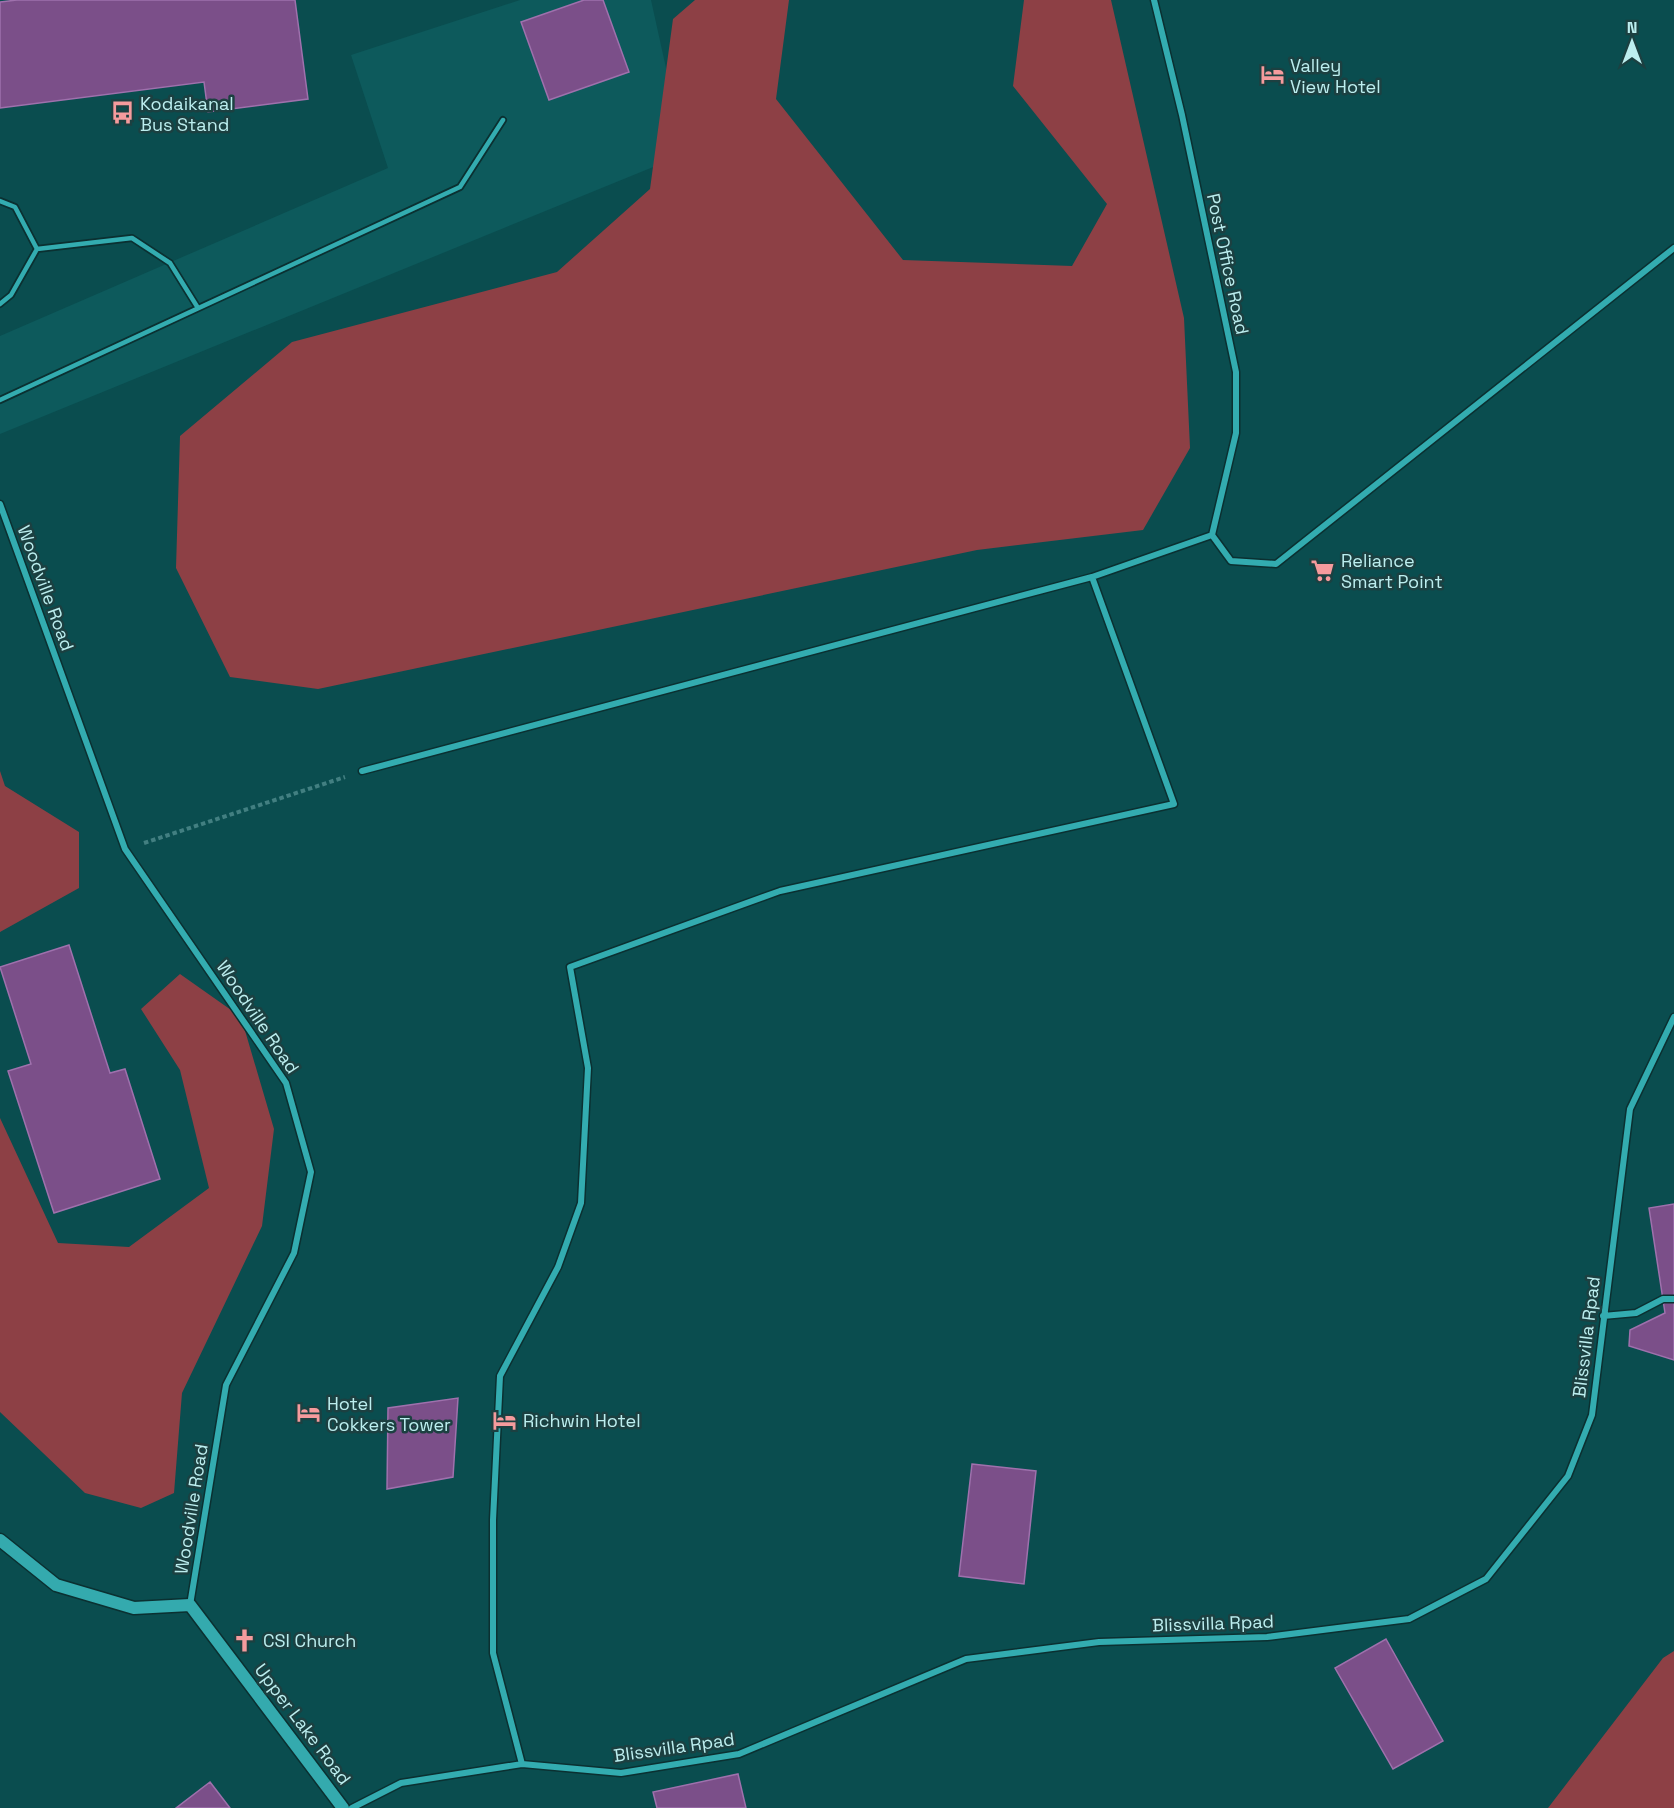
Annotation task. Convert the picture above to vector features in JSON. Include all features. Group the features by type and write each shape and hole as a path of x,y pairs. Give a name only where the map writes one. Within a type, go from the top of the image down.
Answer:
{"main road":[{"path":"0,1540 56,1585 134,1608 190,1605"},
{"name":"Upper Lake Road","path":"190,1605 343,1808"}],"street":[{"name":"Post Office Road","path":"1154,0 1182,115 1236,372 1236,433 1212,535"},
{"path":"363,771 1092,577 1212,535 1231,561 1276,564 1674,248"},
{"name":"Woodville Road","path":"0,504 125,849 286,1083 311,1172 294,1253 226,1385 190,1605"},
{"path":"522,1764 492,1653 492,1520 500,1376 558,1267 581,1203 588,1068 570,968 780,891 1174,804 1092,577"},
{"name":"Blissvilla Rpad","path":"352,1808 401,1783 522,1764 621,1773 739,1754 966,1659 1098,1642 1267,1637 1409,1619 1486,1579 1568,1476 1592,1415 1630,1109 1674,1017"},
{"path":"1603,1316 1636,1313 1663,1299 1674,1299"}],"lane":[{"path":"0,400 460,187 503,120"},
{"path":"0,201 15,207 38,249"},
{"path":"38,249 132,238 170,263 198,308"},
{"path":"0,304 11,295 38,249"}],"path":[{"path":"125,849 363,771"}],"shaded area":[{"path":"520,0 651,0 685,154 0,434 0,336 388,168 351,55"},
{"path":"695,0 789,0 776,99 903,260 1072,266 1107,204 1013,86 1024,0 1111,0 1184,318 1190,448 1143,530 977,550 318,689 230,677 176,568 180,436 292,342 557,272 650,189 673,19"},
{"path":"0,771 5,786 79,832 79,888 0,932"},
{"path":"180,974 241,1017 274,1129 262,1226 182,1393 174,1493 141,1508 85,1493 0,1412 0,1118 58,1243 129,1247 209,1188 180,1070 141,1009"},
{"path":"1674,1651 1674,1808 1548,1808 1663,1658"}],"building":[{"path":"17,0 295,0 308,99 208,112 204,82 0,108 0,2"},
{"path":"584,0 603,0 629,72 549,100 521,22"},
{"path":"69,945 110,1073 125,1069 160,1179 54,1213 8,1071 31,1064 0,967"},
{"path":"1674,1204 1674,1360 1629,1346 1630,1330 1665,1313 1649,1208"},
{"path":"458,1398 453,1477 387,1489 388,1408"},
{"path":"972,1464 1036,1471 1024,1584 959,1576"},
{"path":"1386,1639 1443,1741 1393,1769 1335,1668"},
{"path":"738,1774 746,1808 657,1808 653,1792"},
{"path":"210,1782 230,1808 176,1808"}],"place":[{"name":"Valley View Hotel","path":"1272,75"},
{"name":"Kodaikanal Bus Stand","path":"122,113"},
{"name":"Reliance Smart Point","path":"1323,570"},
{"name":"Hotel Cokkers Tower","path":"309,1413"},
{"name":"Richwin Hotel","path":"505,1420"},
{"name":"CSI Church","path":"245,1640"}]}
